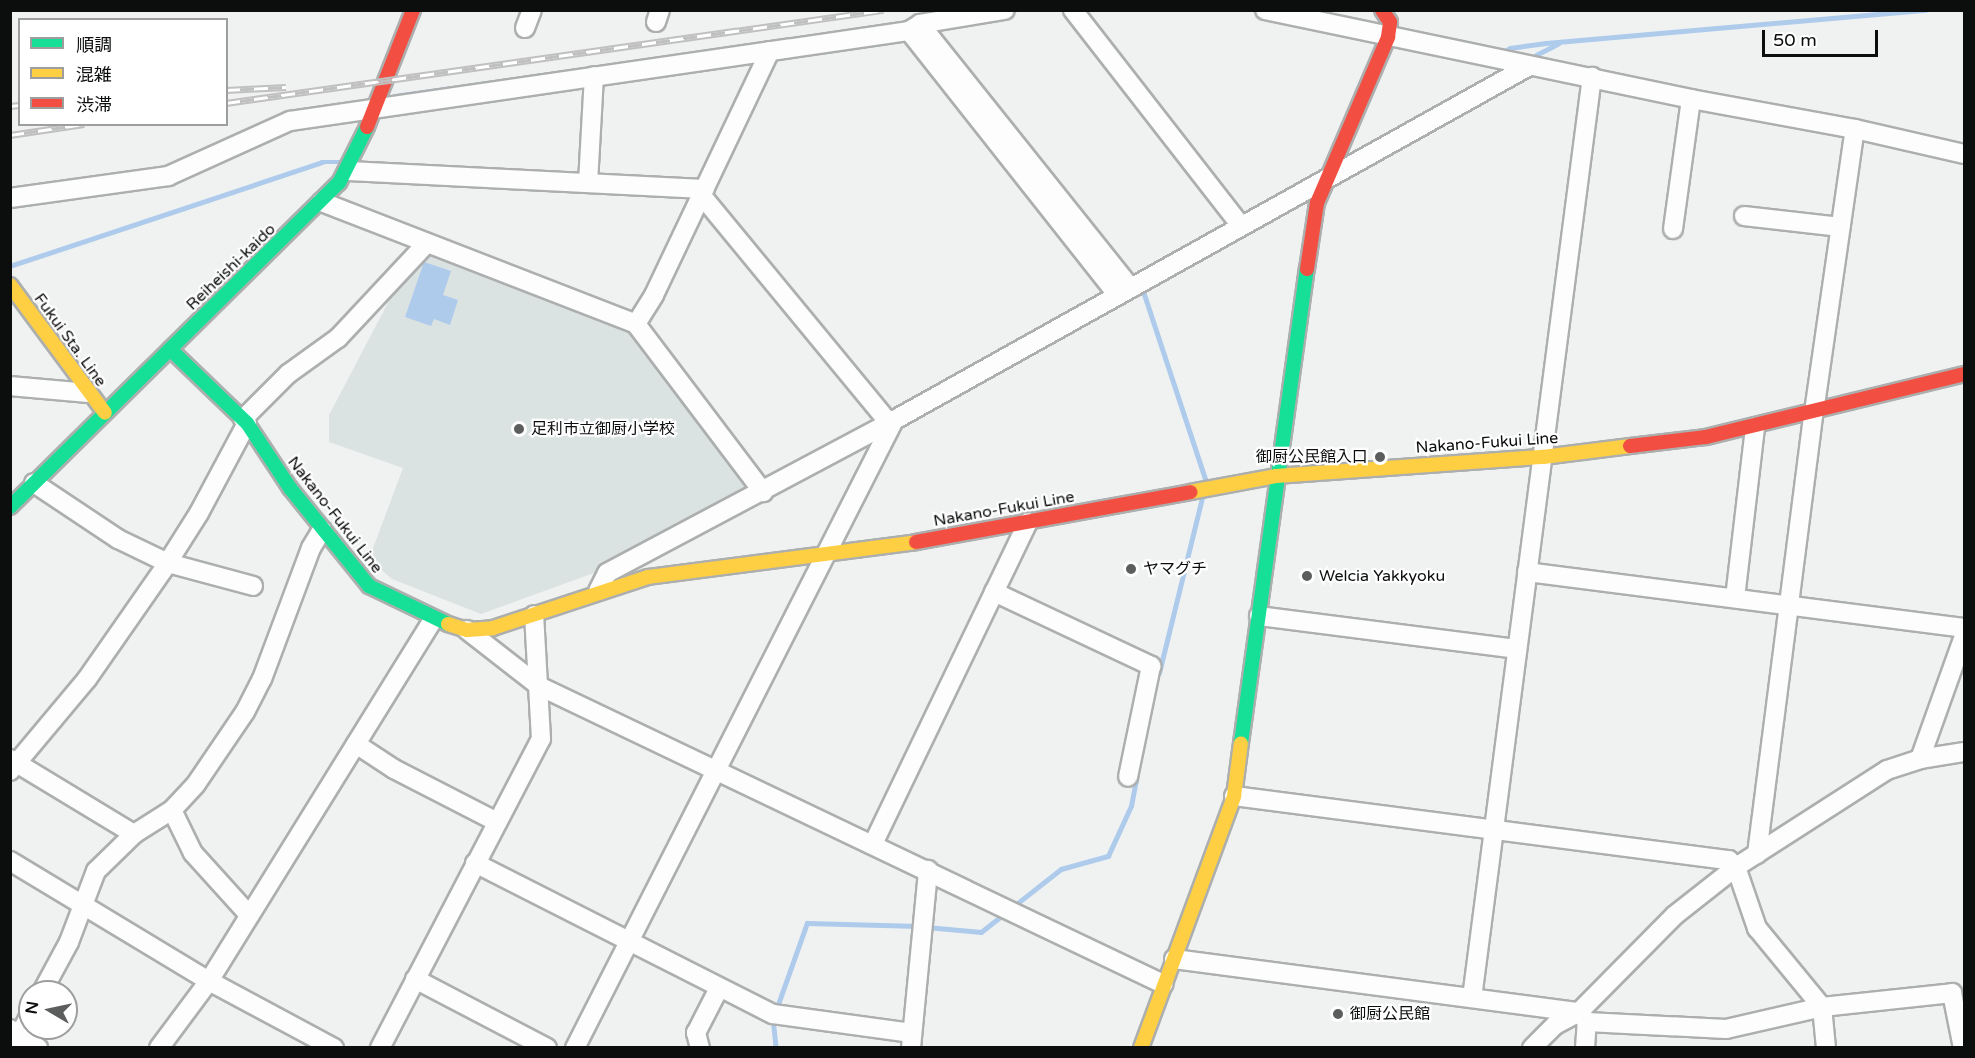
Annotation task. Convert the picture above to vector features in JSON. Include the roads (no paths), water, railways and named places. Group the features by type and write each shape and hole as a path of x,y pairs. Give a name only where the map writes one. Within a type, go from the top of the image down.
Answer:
{"main road":[{"name":"Reiheishi-kaido","path":"10,507 322,202 348,171 413,10"},
{"path":"1141,1047 1234,796 1276,476 1324,180 1388,37 1390,22 1382,10"},
{"name":"Fukui Sta. Line","path":"10,285 105,413"},
{"name":"Nakano-Fukui Line","path":"170,349 245,421 322,530 369,586 434,620 467,630 493,628 598,591 648,577 827,556 1276,476 1543,457 1755,427 1965,374"}],"street":[{"path":"525,28 532,10"},
{"path":"10,198 168,177 290,121 770,51 915,28 1005,10"},
{"path":"1073,10 1241,226"},
{"path":"1265,10 1691,99 1855,129 1965,154"},
{"path":"915,28 1125,292"},
{"path":"636,324 703,193 770,51"},
{"path":"598,591 607,573 891,422 1529,66"},
{"path":"588,183 594,76"},
{"path":"1472,998 1592,77"},
{"path":"1673,229 1691,99"},
{"path":"1757,854 1814,412 1855,129"},
{"path":"348,171 588,183 703,193 891,422"},
{"path":"322,202 636,324 762,492"},
{"path":"1744,216 1840,227"},
{"path":"134,834 12,765 87,679 168,563 245,421 288,374 338,338 426,244"},
{"path":"10,386 88,393"},
{"path":"574,1047 827,556 891,422"},
{"path":"1735,598 1755,427"},
{"path":"34,483 118,539 168,563 254,585"},
{"path":"873,844 1028,522"},
{"path":"48,980 86,905 96,871 134,834 172,810 196,784 262,679 311,548 322,530"},
{"path":"1527,572 1965,628"},
{"path":"994,592 1151,666 1128,777"},
{"path":"380,1047 541,739 534,615"},
{"path":"1259,616 1517,649"},
{"path":"159,1047 209,981 434,620"},
{"path":"467,630 539,686 1163,984"},
{"path":"1920,759 1965,636"},
{"path":"356,744 394,769 497,822"},
{"path":"1532,1047 1555,1025 1583,1017 1675,915 1736,867 1887,770 1920,759 1965,752"},
{"path":"1234,796 1729,860 1736,867 1757,928 1822,1007 1826,1047"},
{"path":"172,810 193,853 249,915"},
{"path":"10,861 209,981 334,1047"},
{"path":"475,863 773,1014 913,1042 927,870"},
{"path":"1174,959 1472,998 1583,1017 1725,1029 1822,1007 1952,993 1963,1047"},
{"path":"415,979 547,1047"},
{"path":"700,1047 696,1033 719,988"},
{"path":"1583,1017 1585,1047"},
{"path":"14,1037 38,1047"}],"water":[{"path":"424,262 451,271 443,295 458,300 450,325 434,319 431,326 405,317"}],"waterway":[{"path":"1501,53 1510,48 1546,43 1926,10"},
{"path":"1536,55 1558,44"},
{"path":"395,96 724,49"},
{"path":"10,266 322,162 339,162"},
{"path":"1139,290 1143,290 1206,481"},
{"path":"1159,673 1202,498"},
{"path":"1014,906 1061,869 1108,856 1131,806 1137,775"},
{"path":"927,927 981,932 1005,913"},
{"path":"776,1010 807,923 919,926"},
{"path":"773,1018 776,1048"}],"railway":[{"path":"228,103 883,10"},
{"path":"228,90 286,87"},
{"path":"10,106 18,105"},
{"path":"10,135 71,126"}],"place":[{"name":"足利市立御厨小学校","path":"519,429"},
{"name":"御厨公民館入口","path":"1380,457"},
{"name":"ヤマグチ","path":"1131,569"},
{"name":"Welcia Yakkyoku","path":"1307,576"},
{"name":"御厨公民館","path":"1338,1014"}]}
